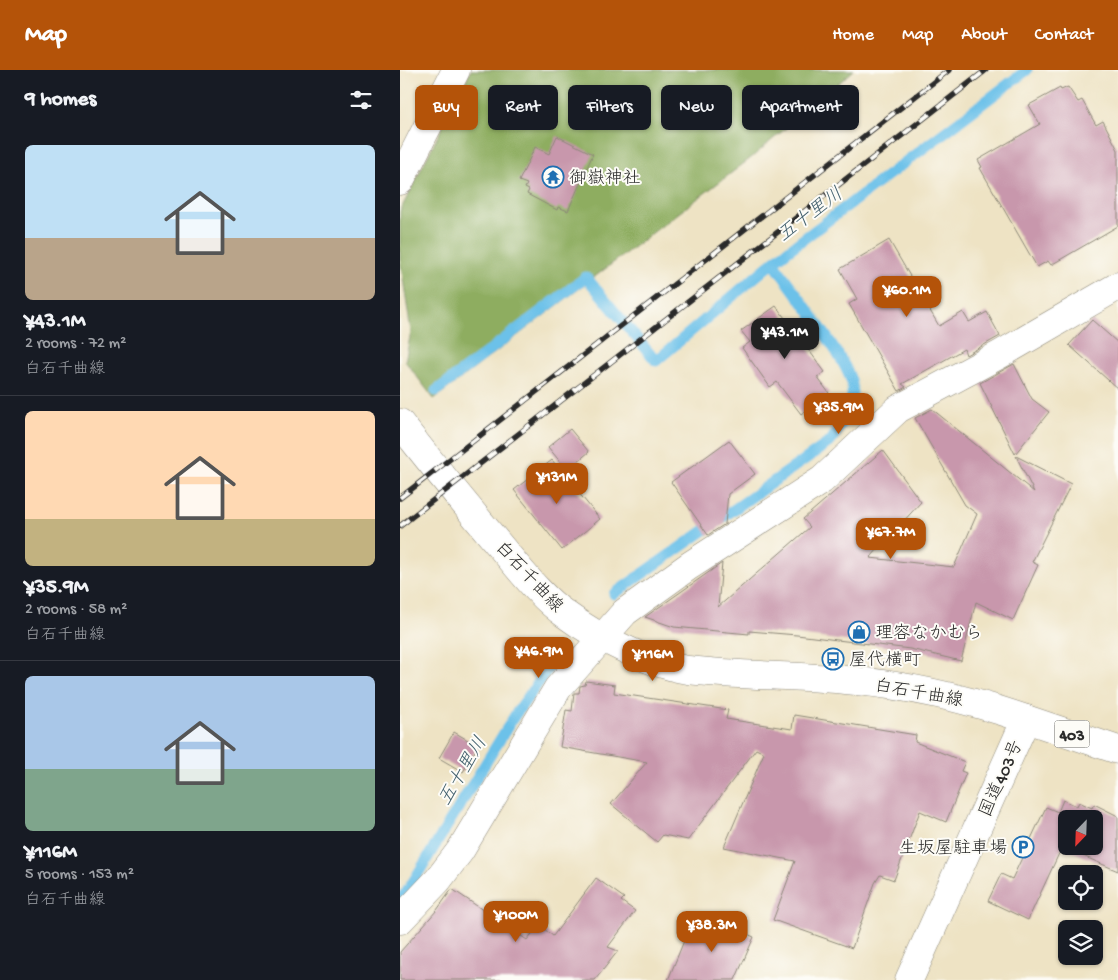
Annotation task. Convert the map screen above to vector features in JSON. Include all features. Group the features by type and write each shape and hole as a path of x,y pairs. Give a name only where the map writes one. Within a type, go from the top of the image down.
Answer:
{"main road":[{"path":"400,181 456,70"},
{"path":"400,920 438,880 454,858 558,688 625,612 689,566 822,480 898,408 999,354 1118,286"},
{"name":"白石千曲線","path":"400,423 450,488 534,585 563,613 602,639 642,656 686,670 848,680 977,702 1026,720"},
{"name":"国道403号","path":"909,980 1026,720 1118,750"}],"green space":[{"path":"471,70 854,70 836,85 742,85 742,130 784,130 751,158 434,399 405,361 411,332 400,259 400,211 441,130 478,130 478,85 463,85"}],"building":[{"path":"1068,87 1078,102 1082,100 1096,125 1103,121 1118,150 1118,226 1051,265 1048,261 1037,267 980,168 982,167 978,160 1040,124 1029,105 1060,88 1061,90"},
{"name":"御嶽神社","path":"557,136 593,154 568,211 558,207 557,210 527,194 529,190 525,188 527,184 519,181 535,147 549,154"},
{"path":"889,240 939,326 963,312 969,322 987,312 1000,336 966,355 964,349 902,384 906,387 899,391 849,304 857,299 840,269"},
{"path":"776,306 825,372 817,377 829,393 801,414 777,382 770,387 742,348 750,342 741,331"},
{"path":"1092,320 1118,343 1118,389 1069,345"},
{"path":"1014,364 1032,399 1049,412 1015,454 980,383"},
{"path":"932,409 1034,492 1016,456 1071,484 1032,562 1038,565 1013,620 976,602 961,661 910,649 797,635 749,631 749,634 674,627 645,617 722,563 718,607 810,527 803,519 883,450 921,502 870,558 954,567 977,514 965,505 915,418"},
{"path":"570,429 589,452 567,470 548,447"},
{"path":"729,440 755,474 728,494 725,524 708,535 671,482"},
{"path":"552,460 600,519 562,550 514,490"},
{"path":"586,681 615,685 614,693 728,710 726,719 792,729 794,715 916,735 915,742 965,762 961,771 966,773 946,822 920,811 894,880 880,875 875,883 852,948 773,920 795,861 724,847 764,753 756,749 688,840 663,835 657,842 611,804 647,762 560,747 566,710 572,711 574,693 579,693 580,686 585,685"},
{"path":"454,732 478,746 463,772 439,758"},
{"path":"1063,800 1077,806 1079,802 1092,808 1094,804 1118,816 1118,871 1081,855 1103,855 1103,810 1059,810"},
{"path":"1046,807 1058,812 1058,855 1028,920 988,901 1001,874 1012,879"},
{"path":"596,878 624,898 621,901 635,911 608,947 618,951 595,980 400,980 400,952 437,910 452,889 527,940 539,925 553,936"},
{"path":"706,916 754,937 735,980 668,980 690,926 699,930"}],"waterway":[{"name":"五十里川","path":"614,594 831,441 843,422 849,408 852,393 852,385 848,374 830,342 773,262 1027,70"},
{"path":"436,391 586,277 656,361 773,262"},
{"name":"五十里川","path":"400,903 515,715 556,658"}],"railway":[{"path":"400,498 949,70"},
{"path":"400,526 986,70"}],"place":[{"name":"御嶽神社","path":"553,177"},
{"name":"理容なかむら","path":"859,632"},
{"name":"屋代横町","path":"833,659"},
{"name":"生坂屋駐車場","path":"1023,847"}]}
